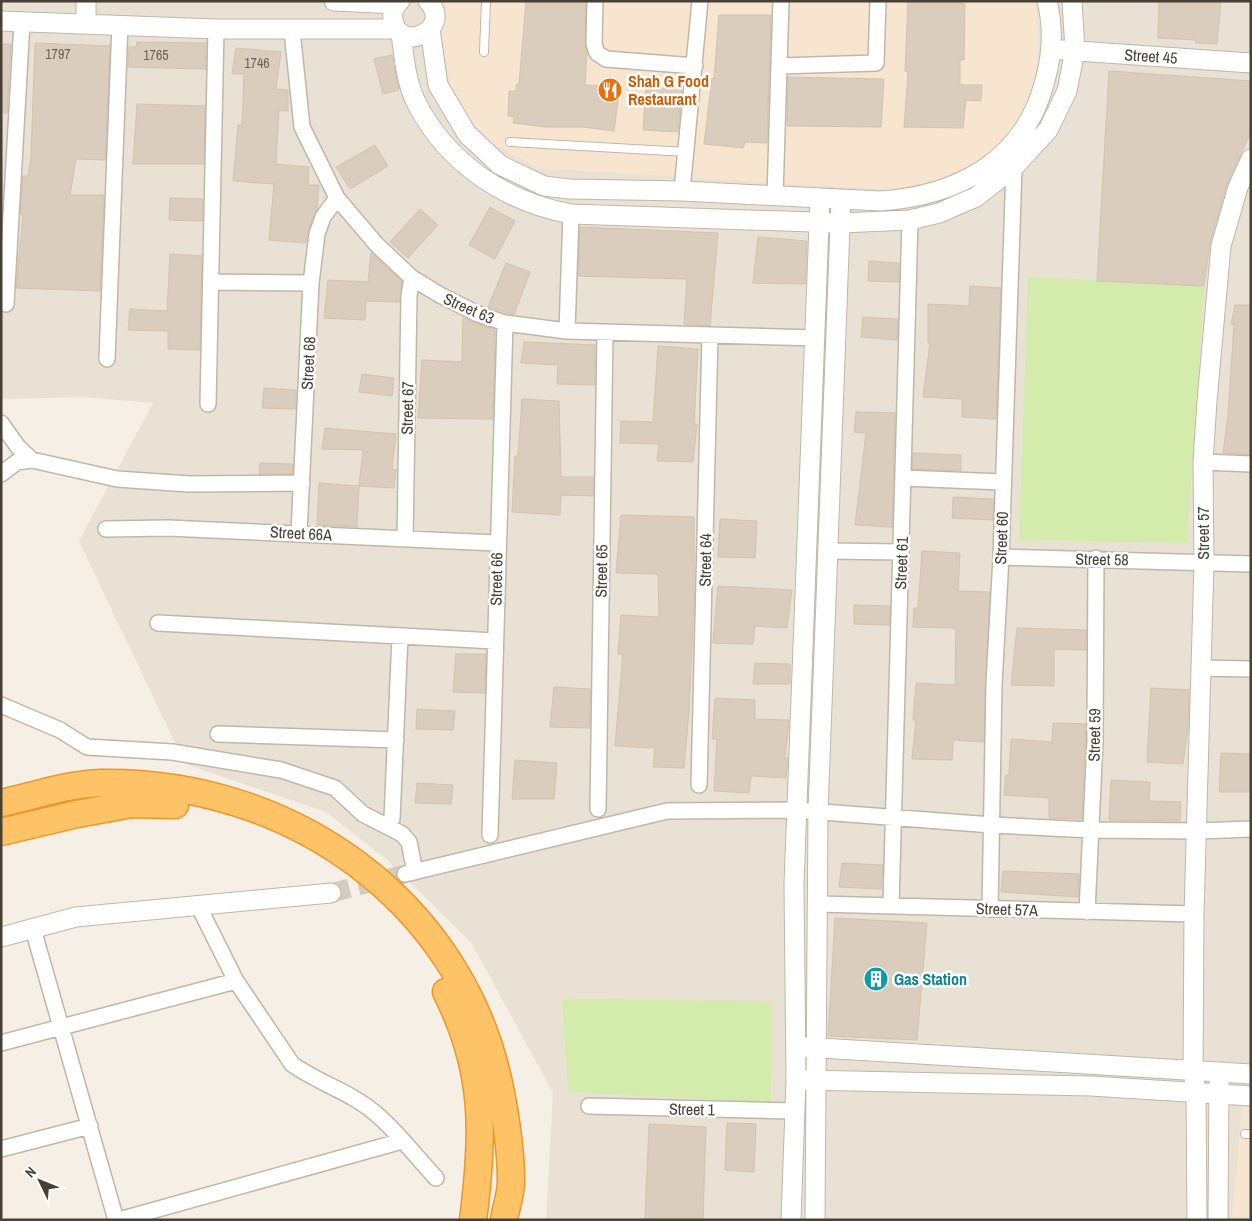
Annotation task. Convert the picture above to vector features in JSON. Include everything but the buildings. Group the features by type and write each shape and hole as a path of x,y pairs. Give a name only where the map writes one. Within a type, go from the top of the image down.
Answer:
{"highway":[{"path":"1,803 73,786 101,783 161,787 206,794 244,803 286,821 325,842 367,870 396,896 424,929 454,969 478,1013 493,1054 506,1116 511,1183 504,1220"},
{"path":"1,832 77,814 132,804 188,805 228,814 301,845 371,892 395,916 433,966 461,1022 478,1083 481,1161 473,1220"}],"street":[{"path":"86,1 86,24"},
{"path":"334,1 398,3 392,16 399,31 405,68 417,104 441,140 457,158 496,188 521,200 544,209 572,214 841,223 910,220 939,213 976,197 1014,168 1048,130 1067,91 1074,50 1072,1"},
{"path":"595,1 594,44 597,53 606,59 695,66"},
{"path":"682,191 700,1"},
{"path":"775,196 781,1"},
{"path":"779,66 876,63 878,1"},
{"path":"429,2 434,16 430,29 438,85 467,134 500,165 544,186 569,189 682,191 841,199 905,199 940,191 977,175 1001,157 1023,132 1038,108 1052,50 1048,1"},
{"path":"1,21 292,31 399,31 407,36 420,36 430,29"},
{"path":"6,304 22,22"},
{"path":"107,359 120,25"},
{"path":"208,404 216,29"},
{"name":"Street 63","path":"292,31 302,127 336,198 377,245 412,278 440,296 478,314 504,323 567,331 604,334 816,338"},
{"name":"Street 45","path":"1052,50 1251,63"},
{"name":"Street 57","path":"1197,1220 1196,1092 1193,1070 1194,914 1198,831 1200,668 1204,562 1203,462 1221,246 1238,187 1250,163"},
{"name":"Street 60","path":"990,909 994,684 1001,557 1014,168"},
{"name":"Street 68","path":"299,533 311,283 317,234 324,217 336,198"},
{"path":"791,1220 796,1080 794,884 796,810 820,198"},
{"path":"816,1220 818,812 841,199"},
{"path":"567,331 572,214"},
{"name":"Street 61","path":"891,905 910,220"},
{"name":"Street 67","path":"405,539 409,295 412,278"},
{"path":"211,282 311,283"},
{"name":"Street 66","path":"490,834 496,543 504,323"},
{"name":"Street 65","path":"598,809 604,334"},
{"name":"Street 64","path":"699,785 710,335"},
{"path":"1,423 18,447 32,460"},
{"path":"1,474 17,462 32,460 118,479 150,482 302,483"},
{"path":"1203,462 1251,464"},
{"path":"903,478 1003,482"},
{"name":"Street 66A","path":"106,529 168,528 496,543"},
{"path":"829,551 901,552"},
{"name":"Street 58","path":"1001,557 1096,558 1251,564"},
{"name":"Street 59","path":"1087,912 1091,830 1096,558"},
{"path":"158,623 494,641"},
{"path":"392,818 400,636"},
{"path":"1200,668 1251,669"},
{"path":"1,705 60,730 87,747 172,752 281,770 334,788 363,814 402,834 409,842 410,873 667,810 796,810 992,825 1091,830 1198,831 1251,829"},
{"path":"218,734 396,740"},
{"path":"1,938 76,917 330,893"},
{"name":"Street 57A","path":"819,904 1194,914"},
{"path":"198,906 236,981 292,1064 304,1073 375,1113 436,1178"},
{"path":"33,929 118,1220 402,1141"},
{"path":"1,1043 236,981"},
{"path":"795,1046 816,1049 1251,1074"},
{"path":"1091,1064 1091,1086"},
{"path":"1218,1220 1219,1073"},
{"path":"796,1080 1091,1086 1251,1096"},
{"name":"Street 1","path":"589,1106 795,1111"},
{"path":"1,1149 90,1126"}],"lane":[{"path":"484,52 486,1"},
{"path":"510,142 687,152"}],"shaded area":[{"path":"1,1 1251,1 1251,1220 546,1220 553,1093 471,942 386,859 326,812 185,764 79,541 153,403 83,397 1,399"},
{"path":"440,1 1036,1 1039,47 1035,95 1017,124 994,154 959,173 906,191 537,168 494,144 467,117 452,91 440,31"},
{"path":"1242,1107 1251,1108 1251,1220 1232,1220"}],"green space":[{"path":"1028,277 1204,286 1187,543 1019,540"},
{"path":"562,999 772,1001 771,1102 568,1092"}],"tunnel":[{"path":"331,893 405,874"}],"place":[{"name":"Shah G Food Restaurant","path":"610,90"},
{"name":"Gas Station","path":"876,979"}]}
